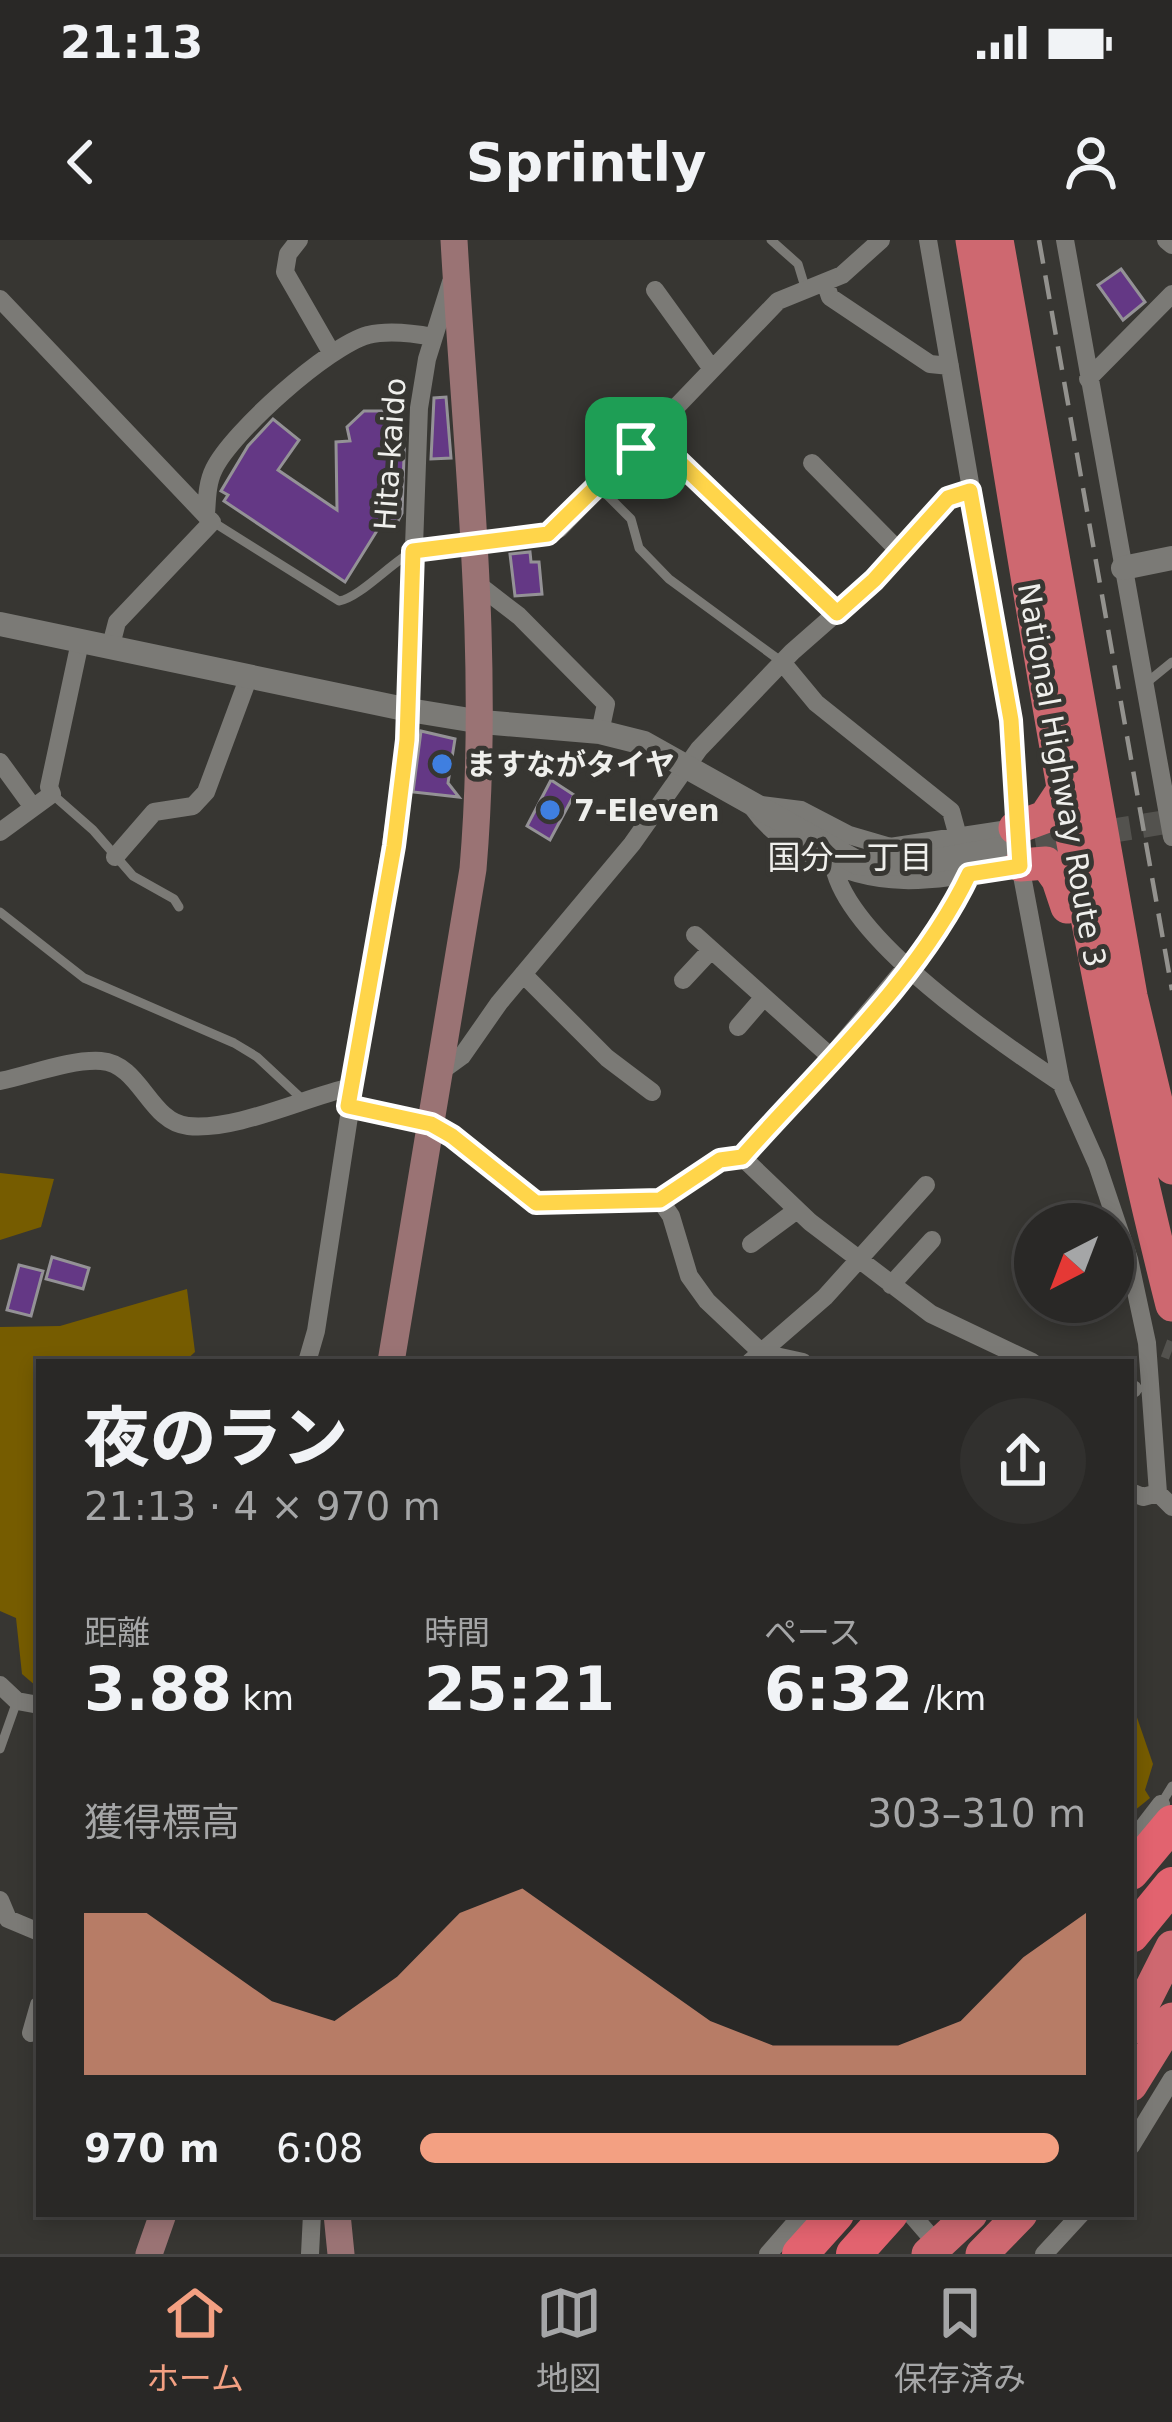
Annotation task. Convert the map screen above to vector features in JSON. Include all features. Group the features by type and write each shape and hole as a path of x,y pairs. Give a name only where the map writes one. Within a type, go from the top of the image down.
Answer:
{"highway":[{"path":"951,240 1014,577 1059,670"},
{"name":"National Highway Route 3","path":"972,240 1059,670 1172,1168"},
{"name":"National Highway Route 3","path":"997,240 1059,670 1060,793 1109,1040 1172,1305"},
{"path":"1016,240 1046,414 1059,670"},
{"path":"1060,793 1045,817 1012,848 1046,863 1058,880 1109,1040"},
{"path":"1134,1866 1168,1804"},
{"path":"1134,1931 1172,1886"},
{"path":"1134,2022 1172,1947"},
{"path":"1134,2080 1172,2019"},
{"path":"800,2254 833,2217"},
{"path":"854,2254 887,2217"},
{"path":"937,2248 968,2217"},
{"path":"937,2248 988,2217"},
{"path":"982,2254 1018,2217"},
{"path":"1011,2254 1065,2219"}],"main road":[{"path":"392,1359 473,868 482,722 478,545 455,254"},
{"path":"149,2254 162,2217"},
{"path":"337,2217 341,2254"}],"street":[{"path":"299,240 288,254 285,272 332,352"},
{"path":"413,551 548,534 778,301 842,275 881,240"},
{"path":"928,240 1011,720 1012,848 1061,1083 1114,1211 1155,1346 1165,1500 1134,1493"},
{"path":"1065,240 1172,837"},
{"name":"Hita-kaido","path":"308,1359 394,846 409,710 418,408 455,254"},
{"path":"815,285 931,364 950,366"},
{"path":"655,290 712,369"},
{"path":"1088,379 1172,294"},
{"path":"0,299 209,518"},
{"path":"110,649 117,622 209,518 211,475 224,453 332,352 372,334 433,338"},
{"path":"650,434 837,613"},
{"path":"812,463 901,553"},
{"path":"440,1072 462,1056 523,974 632,844 688,765 782,662 901,553 948,498 970,491"},
{"path":"1123,568 1172,558"},
{"path":"480,586 519,616 606,704 600,732"},
{"path":"0,625 409,710 600,732 644,743 842,856 869,865 916,864 1012,848"},
{"path":"0,832 52,794 80,642"},
{"path":"782,662 816,703 951,811 959,840"},
{"path":"115,857 154,812 193,806 206,792 248,679"},
{"path":"0,762 32,806"},
{"path":"750,804 801,810 880,846 959,840 1012,848"},
{"path":"750,804 769,831 834,867 891,883 969,874 1012,848"},
{"path":"834,867 839,892 909,968 992,1037 1061,1083"},
{"path":"695,935 827,1062 949,916 969,874"},
{"path":"683,980 711,950"},
{"path":"523,974 608,1058 652,1092"},
{"path":"738,1027 764,997"},
{"path":"0,1081 97,1060 124,1069 163,1113 189,1126 251,1117 302,1098 350,1096 452,1136 536,1203 660,1200 720,1160 742,1157 797,1210 931,1314 1026,1359"},
{"path":"660,1200 671,1216 689,1276 756,1358 859,1261 926,1185"},
{"path":"751,1244 797,1210"},
{"path":"891,1285 932,1240"},
{"path":"0,1685 9,1701"},
{"path":"1134,1840 1168,1804"},
{"path":"0,1900 8,1918 36,1931"},
{"path":"32,2033 36,2017"},
{"path":"1134,2141 1172,2079"},
{"path":"310,2254 312,2217"},
{"path":"768,2254 800,2217"},
{"path":"913,2217 937,2248"},
{"path":"1044,2254 1065,2219"},
{"path":"1062,2254 1065,2219"}],"lane":[{"path":"771,240 815,285"},
{"path":"598,486 631,519 639,548 669,579 782,662"},
{"path":"209,518 339,601 350,599 384,567 413,551"},
{"path":"1145,684 1172,662"},
{"path":"52,794 115,857 179,908"},
{"path":"0,912 84,978 234,1043 302,1098"},
{"path":"742,1157 827,1062"},
{"path":"0,1749 9,1701"}],"shaded area":[{"path":"0,1173 54,1179 41,1227 0,1240"},
{"path":"187,1289 195,1352 187,1359 36,1359 36,1686 22,1674 16,1618 0,1611 0,1327 60,1326"},
{"path":"1134,1709 1153,1764 1145,1790 1150,1798 1134,1811"}],"building":[{"path":"1121,269 1145,302 1123,320 1098,285"},
{"path":"446,397 451,458 431,459 434,398"},
{"path":"364,411 388,411 405,429 402,513 398,521 383,521 345,582 224,501 228,495 221,491 248,446 273,419 299,440 278,470 337,510 336,442 350,441 347,427"},
{"path":"530,552 531,562 539,562 542,594 515,596 510,554"},
{"path":"421,731 455,739 448,783 459,797 413,792"},
{"name":"7-Eleven","path":"551,780 574,795 550,840 527,826"},
{"path":"52,1257 89,1268 83,1289 46,1279"},
{"path":"19,1265 43,1271 31,1316 7,1310"}],"tunnel":[{"path":"1000,849 1172,821"},
{"path":"1164,1348 1172,1351"}],"railway":[{"path":"1039,240 1172,990"}],"place":[{"name":"ますながタイヤ","path":"442,764"},
{"name":"7-Eleven","path":"550,810"}],"district":[{"name":"国分一丁目","path":"850,857"}],"route":[{"path":"650,434 837,613 912,541 948,498 970,491 1011,720 1020,866 969,874 949,916 909,968 742,1157 720,1160 660,1200 536,1203 431,1124 348,1106 394,846 407,740 414,652 413,551 478,545 559,529 636,448 650,434"}]}
